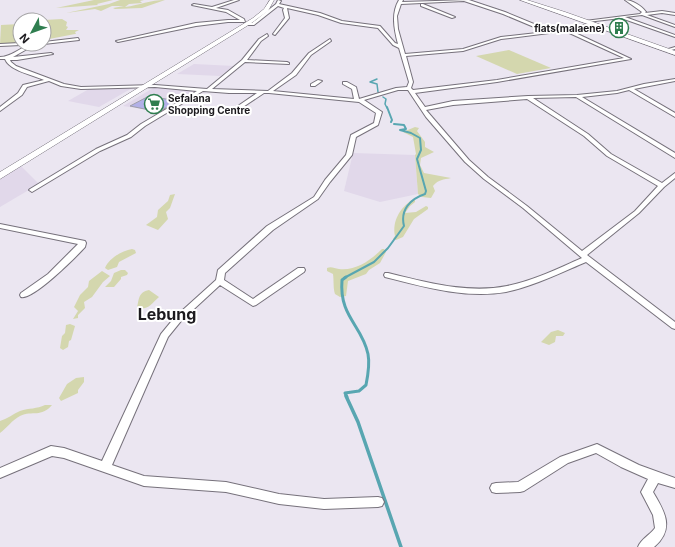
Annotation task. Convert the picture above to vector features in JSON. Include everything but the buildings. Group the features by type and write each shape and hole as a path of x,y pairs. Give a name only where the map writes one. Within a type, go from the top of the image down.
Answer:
{"main road":[{"path":"0,176 246,22 269,7 272,0"},
{"path":"522,0 675,53"}],"street":[{"path":"211,8 237,0"},
{"path":"118,41 184,26 233,20 253,24 277,5 279,0"},
{"path":"464,0 504,13 550,32"},
{"path":"467,0 417,3 400,2 396,16 396,29 411,82 410,90 423,109 461,154 477,170 584,257 675,326"},
{"path":"627,0 643,10 644,12 641,14"},
{"path":"204,2 194,5 235,14 246,22"},
{"path":"417,3 453,17"},
{"path":"277,5 319,14 341,22 379,27 394,44 401,47"},
{"path":"275,34 287,18 285,10 286,7"},
{"path":"586,22 662,12 675,14"},
{"path":"641,14 675,26"},
{"path":"618,17 675,36"},
{"path":"404,55 464,50 501,38 565,30 594,24"},
{"path":"7,58 9,63 14,67 62,85 81,88 147,85 266,92 358,100 393,91 490,82 629,59 565,30"},
{"path":"32,190 98,150 129,136 143,125 206,89 233,71 244,61 259,41 267,35"},
{"path":"52,42 78,40"},
{"path":"237,108 294,74 310,54 330,40"},
{"path":"0,45 12,44"},
{"path":"667,50 675,48"},
{"path":"7,58 21,52"},
{"path":"0,58 17,59 51,54"},
{"path":"244,61 287,63"},
{"path":"0,109 20,94 25,86 48,80"},
{"path":"155,80 162,86"},
{"path":"423,109 453,103 528,97 577,96 630,89 674,80"},
{"path":"313,85 320,81"},
{"path":"105,467 110,461 164,336 178,319 220,281 221,272 270,228 316,198 349,155 353,136 376,124 379,112 355,99 356,91 345,82"},
{"path":"630,89 675,115"},
{"path":"577,96 675,156"},
{"path":"528,97 586,135 609,155 662,186"},
{"path":"388,275 442,288 489,291 522,284 584,257 637,212 675,175"},
{"path":"0,226 82,243 81,247 51,276 24,295"},
{"path":"220,281 253,303 301,270"},
{"path":"496,488 520,487 564,460 597,448 622,463 655,478 675,483"},
{"path":"0,473 51,451 64,453 105,467 124,476 144,481 226,487 279,499 324,504 378,502"},
{"path":"644,547 655,540 660,534 662,520 647,492 655,478"}],"shaded area":[{"path":"194,64 234,66 220,76 177,74"},
{"path":"134,87 99,107 68,101 89,89"},
{"path":"155,87 199,91 162,112 123,106"},
{"path":"353,153 415,155 418,194 380,202 344,191"},
{"path":"21,166 39,184 0,207 0,179"}],"green space":[{"path":"94,0 113,0 97,4 98,5 56,8"},
{"path":"120,0 144,0 140,1 142,3 129,4 125,7 165,0 142,8 115,9 113,8 124,6 112,6 101,11 95,9 66,13 109,4"},
{"path":"62,19 67,22 66,26 68,27 66,30 79,30 75,32 76,34 52,38 52,20"},
{"path":"12,24 12,43 0,44 1,25"},
{"path":"509,50 551,68 517,74 476,56"},
{"path":"415,127 419,128 417,131 425,142 425,147 434,152 421,158 420,165 424,173 451,178 441,180 433,186 435,191 431,198 422,197 418,194 416,154 413,137 403,132"},
{"path":"175,194 170,208 166,212 168,219 158,230 146,225 157,217 158,210 168,201 170,195"},
{"path":"412,200 415,200 415,202 405,213 416,212 426,206 428,209 414,219 403,237 396,240 393,239 395,236 394,230 398,215"},
{"path":"132,249 135,250 136,253 119,262 117,267 108,270 105,268 107,264 116,256 124,251"},
{"path":"382,249 386,252 380,263 369,270 366,274 348,281 346,296 340,297 335,294 333,274 327,271 327,268 331,267 345,269 363,264"},
{"path":"125,270 128,273 127,275 121,277 114,287 105,287 111,281 114,273"},
{"path":"102,271 110,276 103,282 92,297 84,302 85,308 78,315 78,318 73,319 78,311 74,307 80,295 88,287 89,281"},
{"path":"149,290 159,297 147,307 137,308 141,294"},
{"path":"70,324 75,326 68,347 63,350 60,348 62,336 65,333 66,325"},
{"path":"558,330 565,333 563,336 556,336 555,342 549,345 541,342 551,332"},
{"path":"84,377 84,382 78,390 78,393 61,401 59,398 67,384 76,378"},
{"path":"45,405 52,405 40,413 25,414 20,416 0,433 0,421 20,411"}],"waterway":[{"path":"377,79 370,82 377,84 378,92"},
{"path":"383,97 386,99 385,104 387,108"},
{"path":"387,107 392,120 391,122"},
{"path":"344,278 374,262 388,248 404,226 403,215 407,206 415,199 425,194 426,191 417,159 421,150 420,138 411,133 400,130 406,129 404,125 394,124"},
{"path":"346,277 342,280 344,303 347,312 365,344 369,362 366,385 359,391 345,393 347,397"},
{"path":"346,396 358,422 401,547"}],"place":[{"name":"flats(malaene)","path":"619,28"},
{"name":"Sefalana Shopping Centre","path":"154,104"}],"district":[{"name":"Lebung","path":"167,314"}]}
